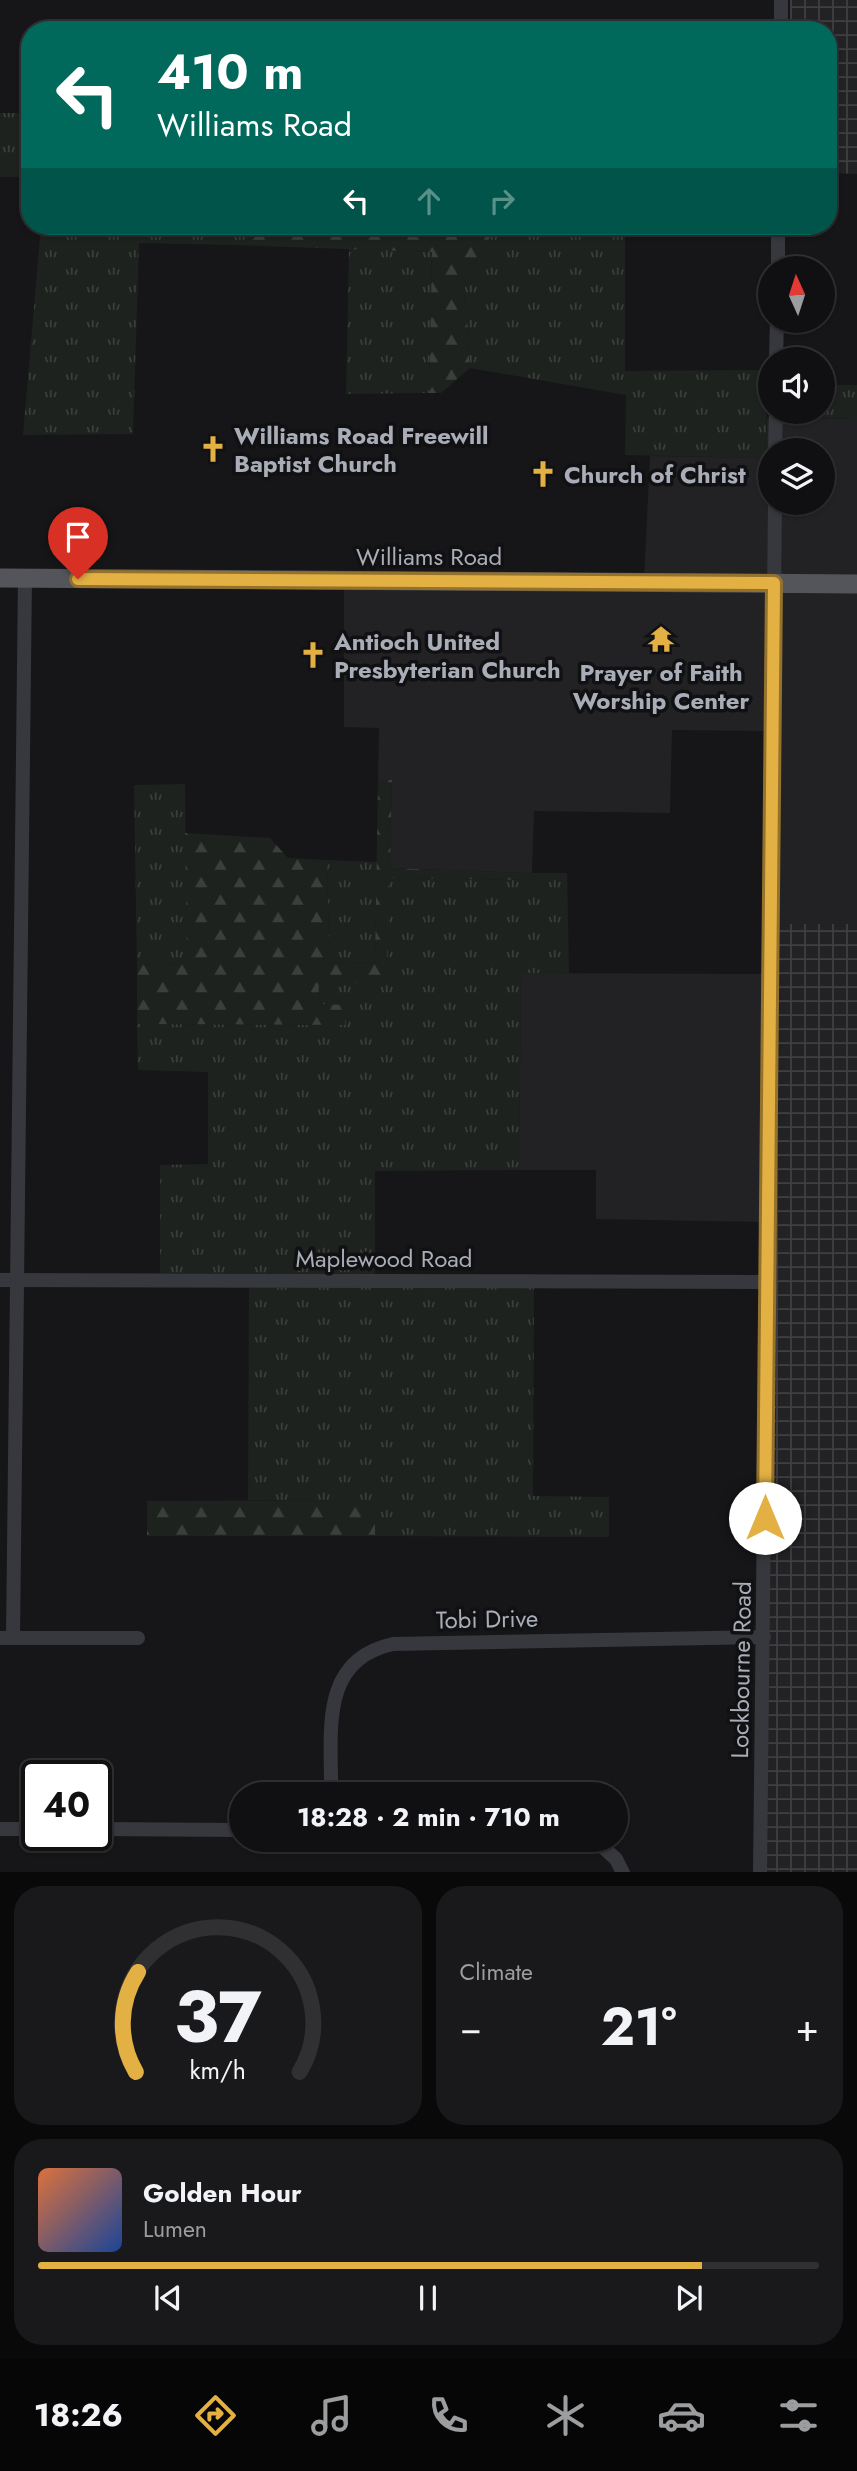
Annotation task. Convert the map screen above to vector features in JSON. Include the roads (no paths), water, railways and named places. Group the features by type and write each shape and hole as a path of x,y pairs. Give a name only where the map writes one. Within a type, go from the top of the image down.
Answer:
{"main road":[{"name":"Williams Road","path":"0,578 857,584"}],"street":[{"path":"781,0 781,21"},
{"path":"778,235 778,256"},
{"name":"Lockbourne Road","path":"760,1872 775,515"},
{"path":"25,578 19,1280 7,1638 138,1638"},
{"name":"Maplewood Road","path":"0,1280 767,1282"},
{"name":"Tobi Drive","path":"331,1782 332,1712 336,1689 350,1667 363,1655 381,1647 393,1644 764,1637"},
{"path":"0,1829 21,1829"},
{"path":"112,1829 229,1830"},
{"path":"608,1852 616,1859 622,1872"}],"place":[{"name":"Williams Road Freewill Baptist Church","path":"213,449"},
{"name":"Church of Christ","path":"543,474"},
{"name":"Prayer of Faith Worship Center","path":"661,639"},
{"name":"Antioch United Presbyterian Church","path":"313,655"}]}
